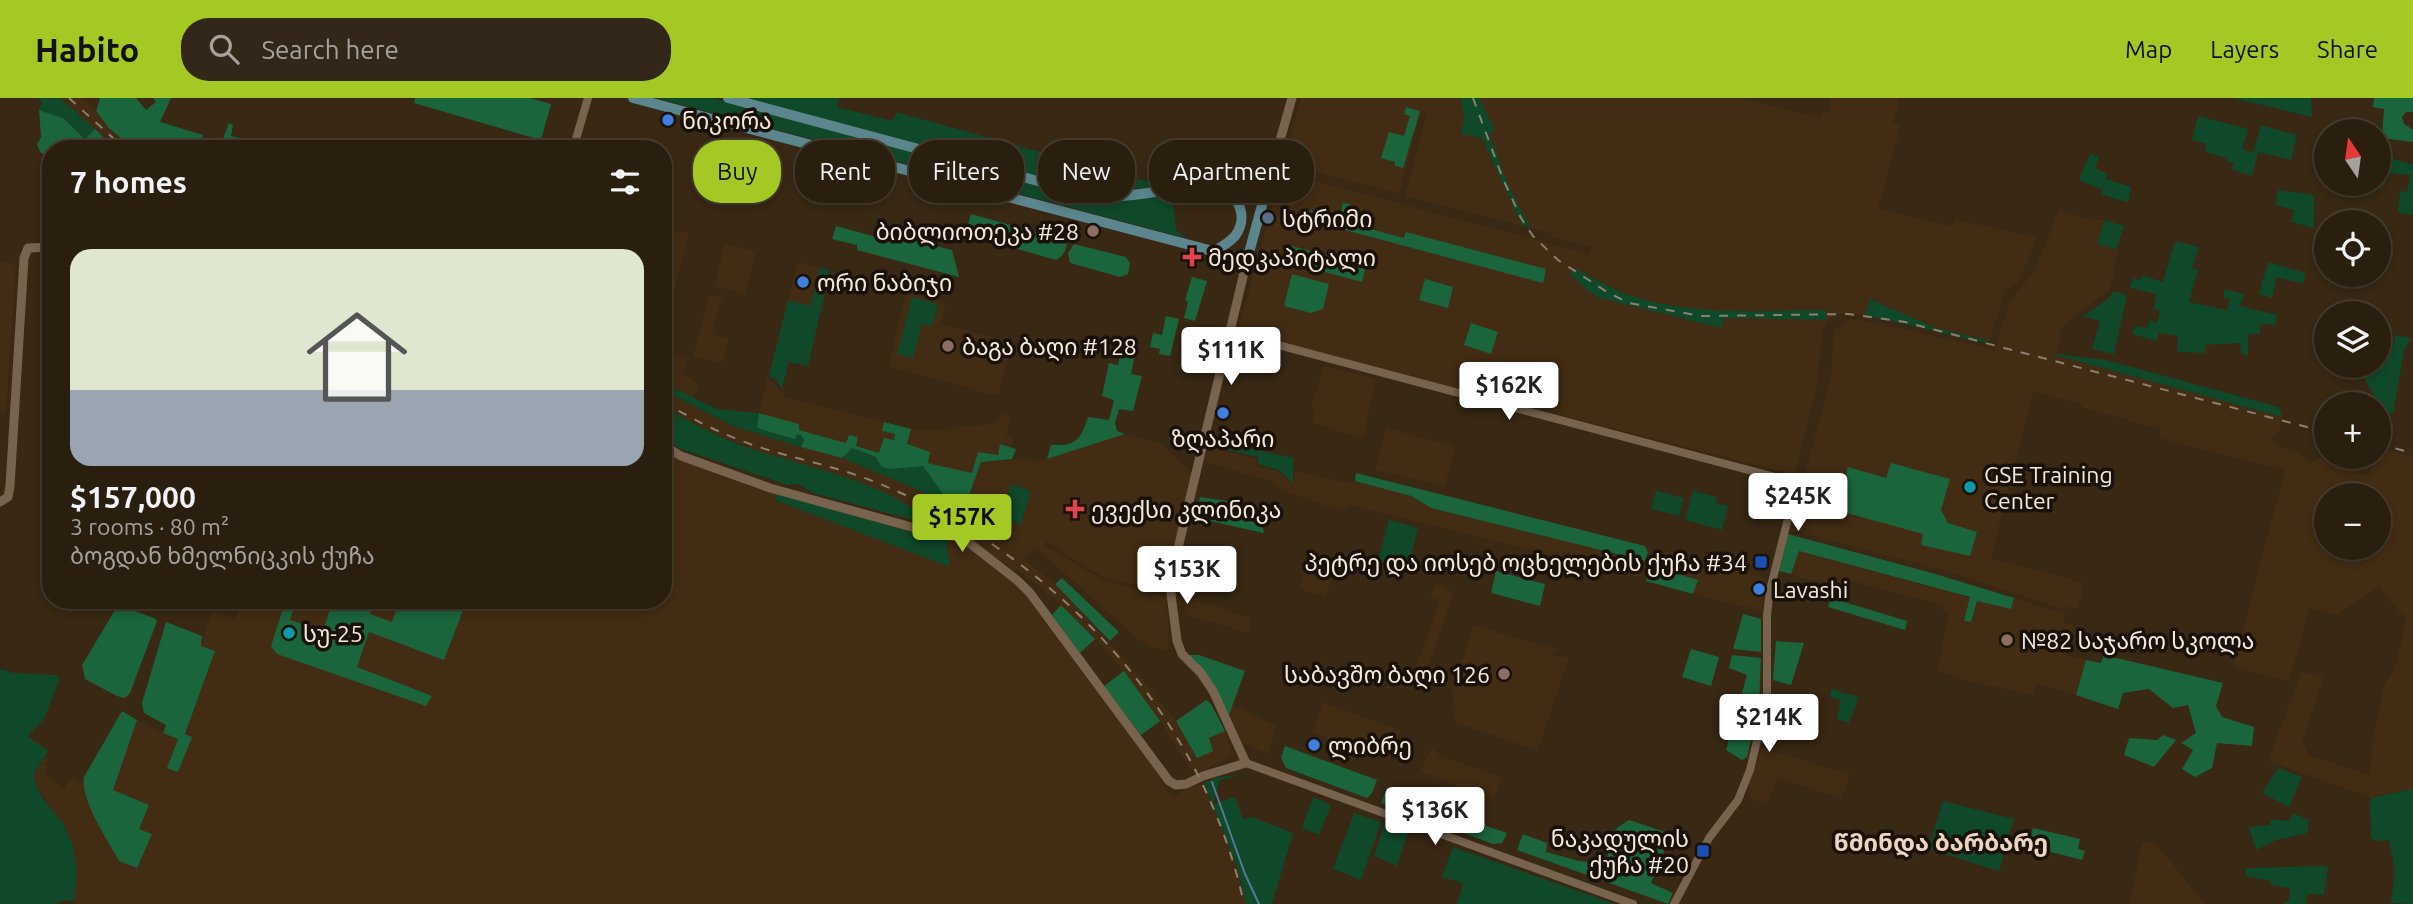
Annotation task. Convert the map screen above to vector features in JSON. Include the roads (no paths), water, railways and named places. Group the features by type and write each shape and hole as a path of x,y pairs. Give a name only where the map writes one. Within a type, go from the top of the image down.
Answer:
{"main road":[{"path":"634,98 1247,260"},
{"path":"728,98 1094,196 1108,197 1149,191"},
{"path":"1280,140 1292,98"},
{"path":"1213,252 1237,234 1241,219 1238,203"},
{"path":"672,450 770,488 926,531 954,535 970,542 1018,580 1030,593 1164,776 1176,785 1247,763 1213,691 1201,673 1182,654 1174,624 1171,594 1179,544 1263,203"},
{"path":"4,500 12,453 24,258 28,248 42,247"}],"street":[{"path":"575,140 587,98"},
{"path":"1229,332 1797,483 1771,583 1767,615 1767,699 1746,784 1738,800 1695,861 1674,904"},
{"path":"1247,763 1633,904"}],"waterway":[{"path":"1212,782 1245,874 1259,904"}],"railway":[{"path":"69,98 115,140"},
{"path":"1473,98 1503,179 1521,218 1533,236 1558,260 1629,303 1701,316 1848,314 1905,322 2314,429"},
{"path":"672,407 734,438 856,475 936,510 999,549 1057,595 1110,647 1155,704 1194,767 1224,834 1244,904"},
{"path":"2391,447 2413,453"}],"place":[{"name":"ნიკორა","path":"668,120"},
{"name":"სტრიმი","path":"1268,218"},
{"name":"ბიბლიოთეკა #28","path":"1093,231"},
{"name":"მედკაპიტალი","path":"1192,257"},
{"name":"ორი ნაბიჯი","path":"803,282"},
{"name":"ბაგა ბაღი #128","path":"948,346"},
{"name":"ზღაპარი","path":"1223,413"},
{"name":"GSE Training Center","path":"1970,487"},
{"name":"ევექსი კლინიკა","path":"1075,509"},
{"name":"პეტრე და იოსებ ოცხელების ქუჩა #34","path":"1761,562"},
{"name":"Lavashi","path":"1759,589"},
{"name":"სუ-25","path":"289,633"},
{"name":"№82 საჯარო სკოლა","path":"2007,640"},
{"name":"საბავშო ბაღი 126","path":"1504,674"},
{"name":"ლიბრე","path":"1314,745"},
{"name":"ნაკადულის ქუჩა #20","path":"1703,851"}],"district":[{"name":"წმინდა ბარბარე","path":"1941,842"}]}
